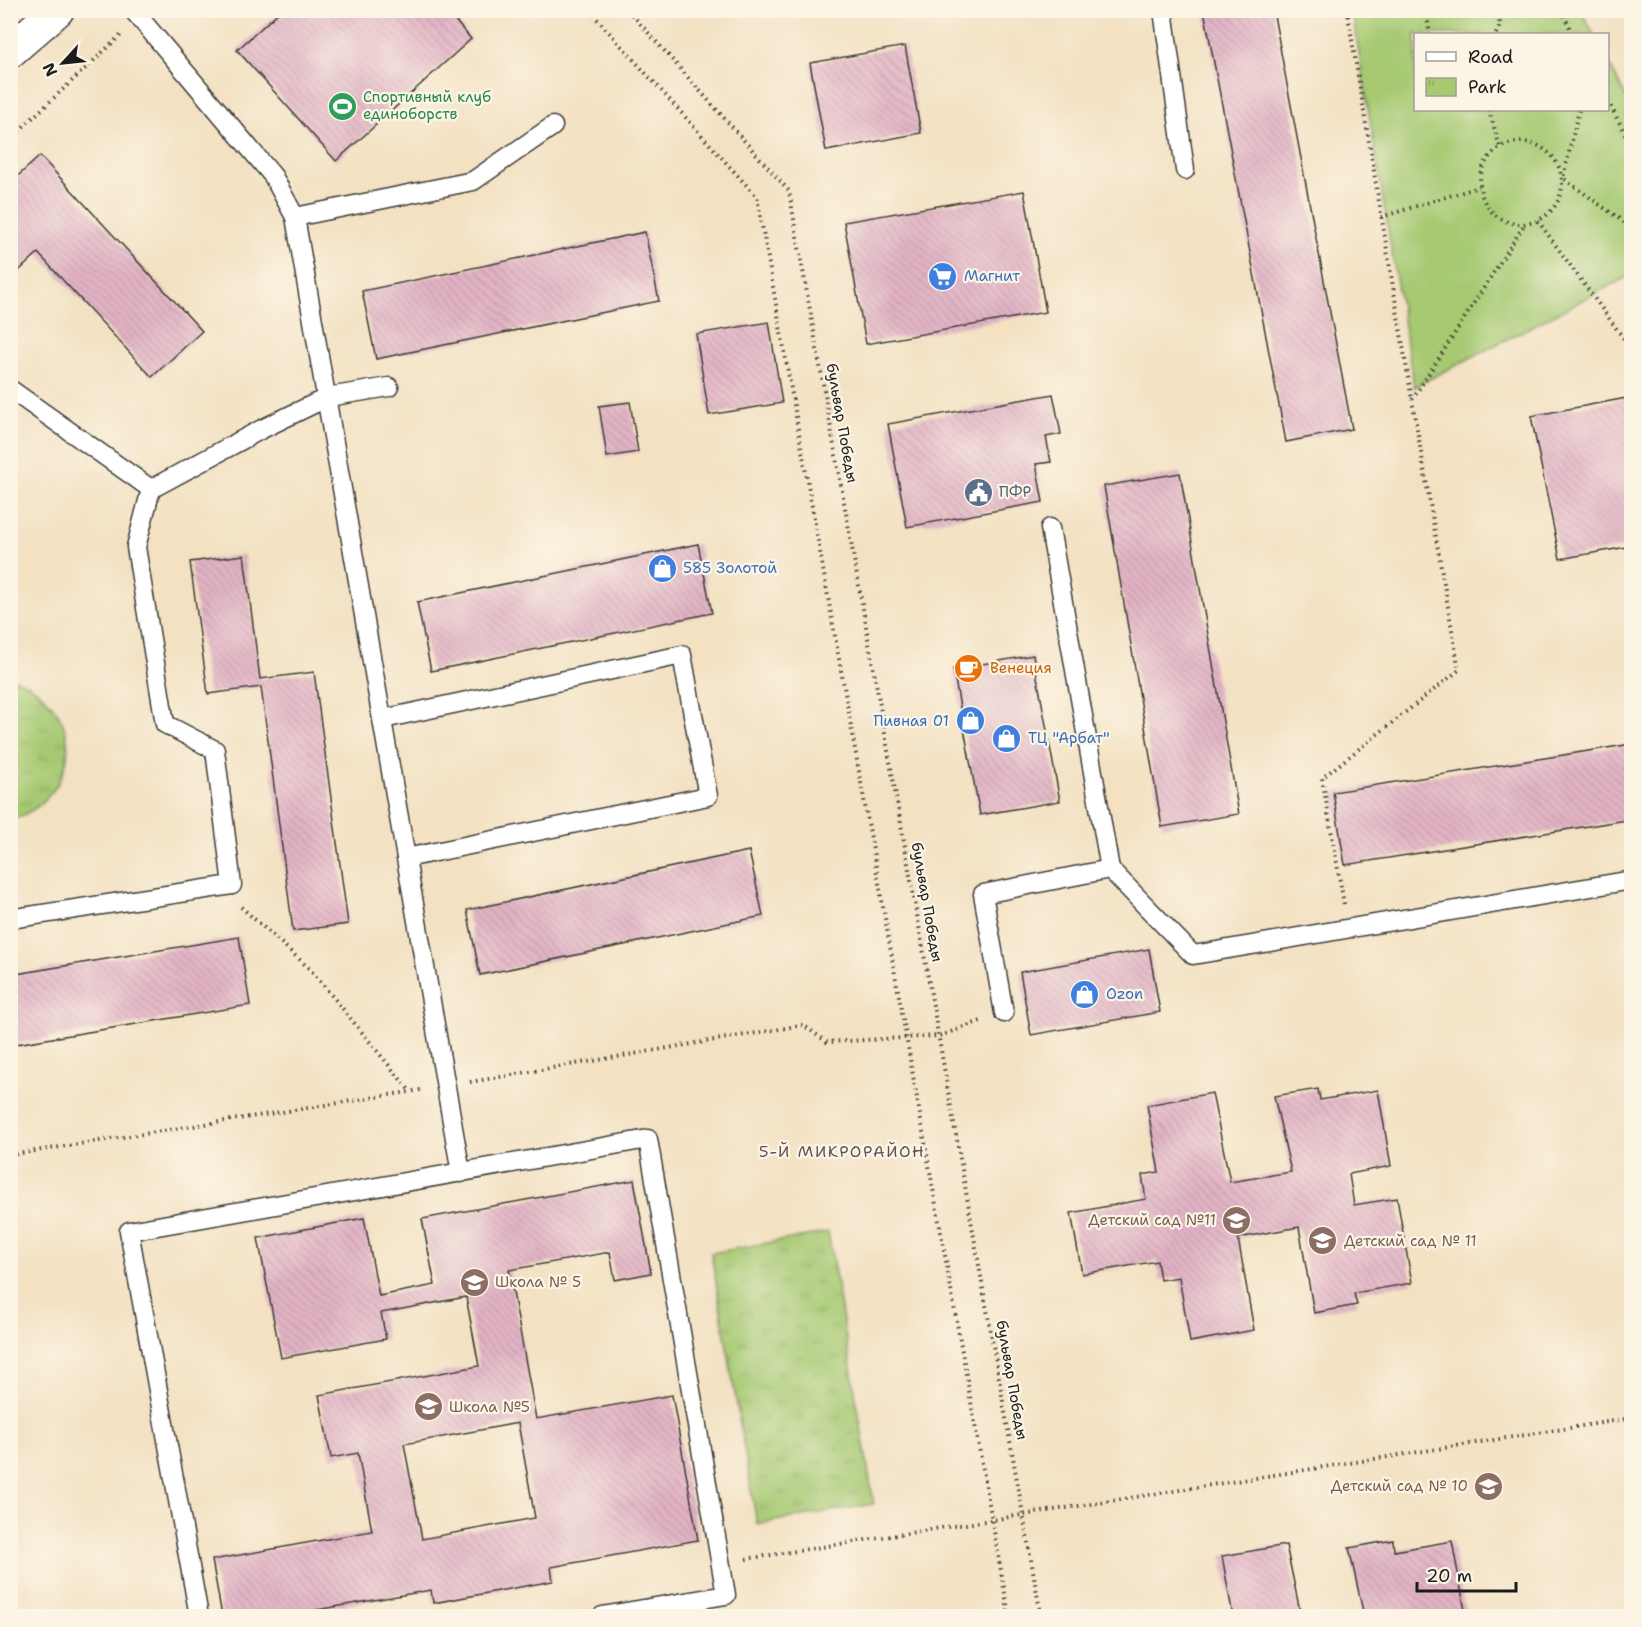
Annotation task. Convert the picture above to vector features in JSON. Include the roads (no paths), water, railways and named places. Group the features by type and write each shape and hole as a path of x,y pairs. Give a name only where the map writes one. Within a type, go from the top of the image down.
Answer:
{"street":[{"path":"10,51 57,10"}],"lane":[{"path":"1162,10 1185,170"},
{"path":"136,14 273,176 295,217 461,1173"},
{"path":"295,217 473,181 553,126"},
{"path":"10,919 232,885 214,750 165,724 136,547 151,489 262,429 328,397 389,387"},
{"path":"10,389 151,489"},
{"path":"1050,528 1110,869 1193,955 1632,880"},
{"path":"382,719 682,655 708,796 406,858"},
{"path":"1004,1013 983,894 1110,869"},
{"path":"199,1617 129,1231 648,1139 726,1595 602,1617"}],"place":[{"name":"Спортивный клуб единоборств","path":"342,106"},
{"name":"Магнит","path":"943,276"},
{"name":"ПФР","path":"978,492"},
{"name":"585 Золотой","path":"662,568"},
{"name":"Венеция","path":"969,668"},
{"name":"Пивная 01","path":"970,721"},
{"name":"ТЦ \"Арбат\"","path":"1007,738"},
{"name":"Ozon","path":"1085,994"},
{"name":"Детский сад №11","path":"1237,1220"},
{"name":"Детский сад № 11","path":"1323,1241"},
{"name":"Школа № 5","path":"474,1282"},
{"name":"Школа №5","path":"428,1407"},
{"name":"Детский сад № 10","path":"1489,1486"}],"district":[{"name":"5-Й МИКРОРАЙОН","path":"842,1151"}]}
